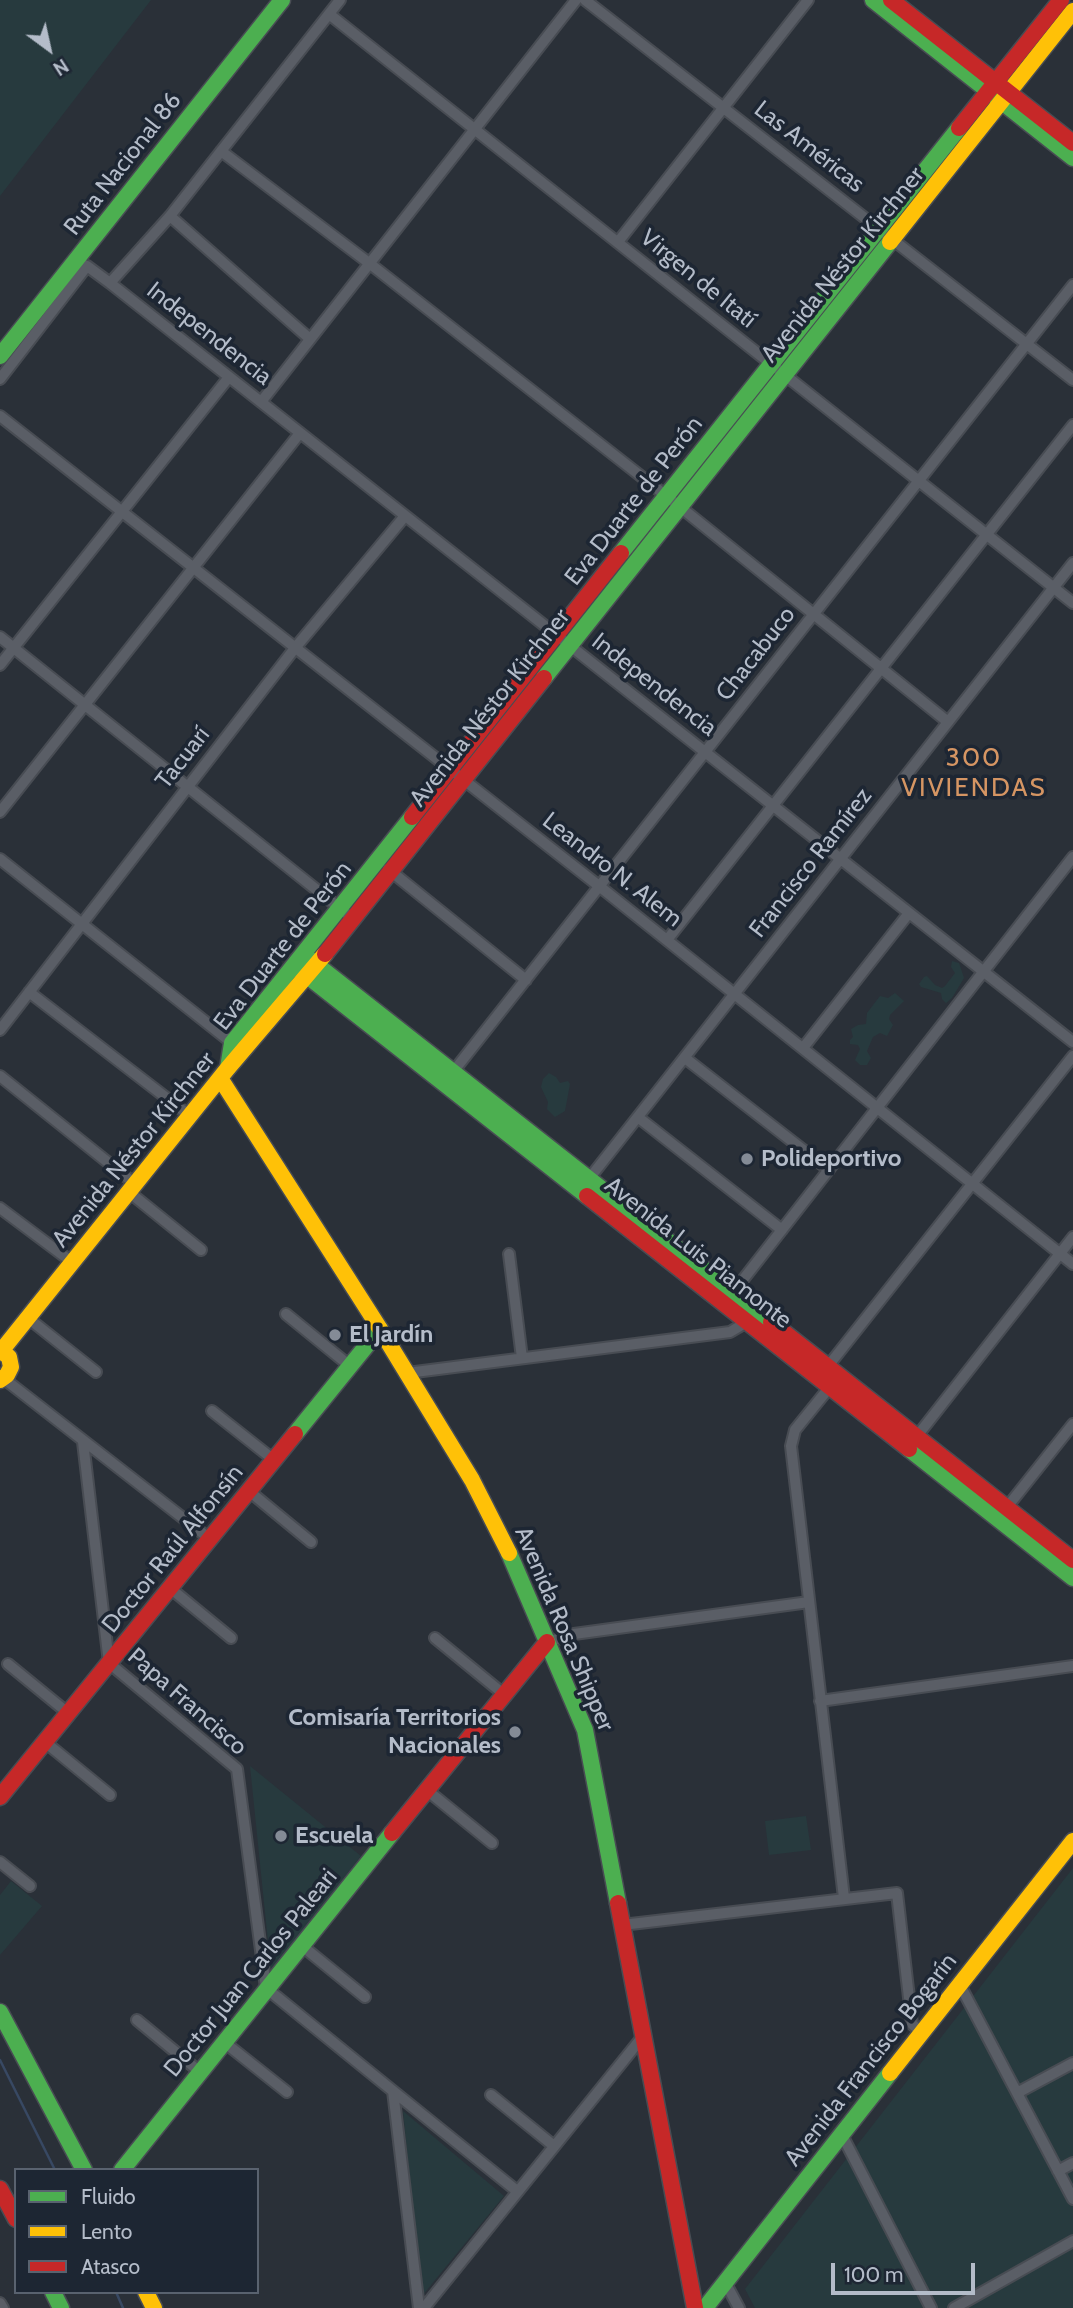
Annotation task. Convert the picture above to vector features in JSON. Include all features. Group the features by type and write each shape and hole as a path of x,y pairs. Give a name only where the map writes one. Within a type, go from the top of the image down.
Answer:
{"main road":[{"name":"Ruta Nacional 86","path":"0,356 81,264 282,0"},
{"name":"Eva Duarte de Perón","path":"224,1073 238,1047 298,960 346,913 563,640 778,369 880,229 1061,0"},
{"path":"887,2 992,87 1073,143"},
{"path":"1006,97 1073,11"},
{"path":"1006,97 1073,158"},
{"name":"Avenida Néstor Kirchner","path":"778,369 893,239 1006,97"},
{"name":"Avenida Néstor Kirchner","path":"238,1047 312,969 346,913"},
{"name":"Avenida Luis Piamonte","path":"298,960 1002,1513 1073,1578"},
{"name":"Avenida Néstor Kirchner","path":"1,1350 224,1073"},
{"name":"Avenida Rosa Shipper","path":"224,1073 467,1471 497,1528 587,1737 695,2308"},
{"name":"Doctor Raúl Alfonsín","path":"0,1797 380,1329"},
{"path":"1,1350 10,1362 9,1372 1,1379"},
{"name":"Avenida Luis Piamonte","path":"1002,1513 1073,1560"},
{"name":"Doctor Juan Carlos Paleari","path":"124,2168 547,1642"},
{"name":"Avenida Francisco Bogarín","path":"705,2308 1073,1841"},
{"path":"0,2012 83,2168"},
{"path":"0,2189 14,2215"}],"street":[{"path":"110,283 170,216 340,0"},
{"path":"261,402 576,0"},
{"name":"Las Américas","path":"585,0 1073,380"},
{"path":"618,242 808,0"},
{"name":"Virgen de Itatí","path":"329,14 1073,603"},
{"path":"221,151 673,501 948,722"},
{"path":"170,216 310,339"},
{"name":"Independencia","path":"81,264 110,283 1073,1042"},
{"path":"0,379 81,264"},
{"name":"Chacabuco","path":"449,1077 1073,285"},
{"path":"0,665 229,377"},
{"name":"Leandro N. Alem","path":"0,416 599,886 1073,1264"},
{"path":"667,940 1073,425"},
{"path":"0,812 300,433"},
{"name":"Tacuarí","path":"0,1030 295,648 405,516"},
{"name":"Francisco Ramírez","path":"585,1184 1073,563"},
{"path":"0,637 346,913"},
{"path":"729,1297 985,973 1073,857"},
{"path":"0,859 238,1047"},
{"path":"384,865 526,980"},
{"path":"803,1048 909,913"},
{"path":"29,992 190,1116"},
{"path":"844,1898 791,1446 795,1430 829,1377 972,1185 1073,1056"},
{"path":"685,1058 829,1170"},
{"path":"0,1076 201,1250"},
{"path":"639,1118 782,1230"},
{"path":"0,1208 72,1262"},
{"path":"912,1442 1073,1237"},
{"path":"509,1254 522,1358"},
{"path":"286,1314 350,1366"},
{"path":"407,1373 730,1332 754,1317"},
{"path":"28,1318 96,1372"},
{"path":"1,1379 210,1539"},
{"path":"212,1411 274,1460"},
{"path":"1002,1513 1073,1424"},
{"name":"Papa Francisco","path":"83,1442 109,1663 237,1769 266,1988"},
{"path":"249,1491 311,1542"},
{"path":"170,1588 231,1638"},
{"path":"547,1642 575,1634 809,1602"},
{"path":"435,1638 506,1696"},
{"path":"8,1664 68,1713"},
{"path":"820,1700 1073,1666"},
{"path":"45,1742 110,1795"},
{"path":"428,1791 492,1843"},
{"path":"0,1862 30,1886"},
{"path":"622,1925 897,1892 912,2024 922,2032"},
{"path":"301,1945 365,1997"},
{"path":"960,1985 1073,2199"},
{"path":"266,1988 517,2191"},
{"path":"136,2020 200,2072"},
{"path":"421,2308 644,2035"},
{"path":"224,2042 287,2092"},
{"path":"1017,2093 1073,2063"},
{"path":"394,2091 421,2308"},
{"path":"491,2095 554,2146"},
{"path":"842,2135 931,2308"},
{"path":"1058,2171 1073,2163"},
{"path":"954,2308 1073,2241"},
{"path":"725,2282 739,2308"},
{"path":"0,2303 3,2308"}],"green space":[{"path":"0,0 151,0 0,196"},
{"path":"952,961 959,963 964,978 946,1003 941,993 919,984 927,976 935,985 942,988 945,986 955,973 951,967"},
{"path":"895,993 904,1001 890,1015 889,1019 893,1025 887,1036 880,1033 873,1037 867,1051 871,1058 867,1065 860,1065 855,1060 860,1049 858,1045 850,1044 853,1037 851,1029 866,1024 867,1013 880,996 888,998"},
{"path":"549,1073 560,1083 568,1081 570,1084 565,1111 555,1117 547,1109 548,1102 541,1087 543,1079"},
{"path":"250,1766 361,1856 271,1971"},
{"path":"806,1816 811,1850 769,1855 765,1821"},
{"path":"1073,1868 1073,2308 755,2308 745,2289"},
{"path":"11,1881 42,1906 0,1955 0,1895"},
{"path":"403,2111 504,2196 422,2296"}],"waterway":[{"path":"0,2060 54,2168"},
{"path":"117,2294 123,2308"}],"traffic: fast":[{"path":"0,356 282,0"},
{"path":"873,0 1073,158"},
{"path":"621,553 959,128"},
{"path":"544,678 890,242"},
{"path":"228,1068 232,1043 412,817"},
{"path":"308,958 771,1322"},
{"path":"301,971 587,1196"},
{"path":"295,1434 380,1329"},
{"path":"909,1449 1073,1578"},
{"path":"509,1553 585,1730 618,1903"},
{"path":"124,2168 392,1833"},
{"path":"0,2012 83,2168"},
{"path":"705,2308 890,2073"},
{"path":"54,2294 61,2308"}],"traffic: slow":[{"path":"890,242 1073,11"},
{"path":"2,1350 228,1068 325,954"},
{"path":"220,1078 380,1329 472,1480 509,1553"},
{"path":"0,1350 9,1357 11,1367 7,1375 0,1380"},
{"path":"890,2073 1073,1841"},
{"path":"147,2294 154,2308"}],"traffic: jam":[{"path":"891,0 1073,143"},
{"path":"959,128 1061,0"},
{"path":"412,817 621,553"},
{"path":"325,954 544,678"},
{"path":"587,1196 909,1449"},
{"path":"771,1322 1073,1560"},
{"path":"0,1797 295,1434"},
{"path":"392,1833 547,1642"},
{"path":"618,1903 695,2308"},
{"path":"0,2189 14,2215"}],"place":[{"name":"Polideportivo","path":"747,1159"},
{"name":"El Jardín","path":"335,1335"},
{"name":"Comisaría Territorios Nacionales","path":"515,1732"},
{"name":"Escuela","path":"281,1836"}],"district":[{"name":"300 VIVIENDAS","path":"974,773"}]}
